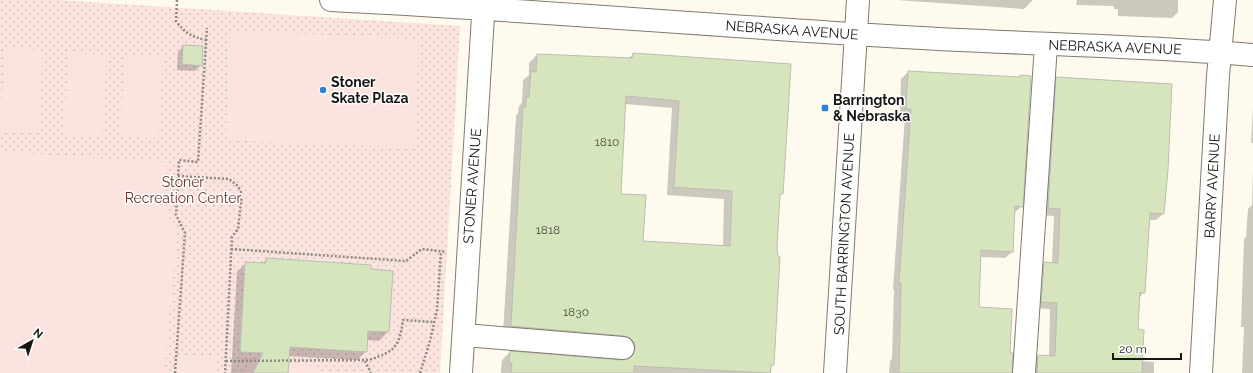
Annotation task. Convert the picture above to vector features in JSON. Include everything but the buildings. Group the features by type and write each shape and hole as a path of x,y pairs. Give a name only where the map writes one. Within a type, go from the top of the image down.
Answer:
{"street":[{"name":"NEBRASKA AVENUE","path":"331,0 484,4 856,34 1046,45 1253,54"},
{"name":"SOUTH BARRINGTON AVENUE","path":"835,373 858,0"},
{"name":"BARRY AVENUE","path":"1201,373 1225,0"},
{"name":"STONER AVENUE","path":"462,373 484,4"},
{"path":"1024,373 1046,45"},
{"path":"464,335 623,348"}],"path":[{"path":"177,0 176,21 184,31 193,38 206,40"},
{"path":"174,373 185,233 176,215 179,160 198,162 207,28"},
{"path":"178,176 229,179 238,186 242,194 238,229 232,237 225,373"},
{"path":"232,249 406,261 422,250 468,254"},
{"path":"420,373 434,322 441,252"},
{"path":"226,361 365,361 386,354 400,341 403,320 434,322"},
{"path":"365,361 371,373"}],"green space":[{"name":"Stoner Recreation Center","path":"0,0 58,0 460,26 440,373 0,373"},
{"name":"Stoner Skate Plaza","path":"230,31 419,39 415,148 226,140"},
{"path":"5,48 43,51 38,133 0,131"},
{"path":"69,52 107,55 102,137 64,134"},
{"path":"125,55 163,57 158,139 120,136"},
{"path":"0,152 166,162 166,208 177,237 164,373 0,373"},
{"path":"178,355 217,357 216,373 177,373"},
{"path":"249,363 317,366 323,373 245,373"}],"place":[{"name":"Stoner Skate Plaza","path":"323,90"},
{"name":"Barrington & Nebraska","path":"825,108"}]}
